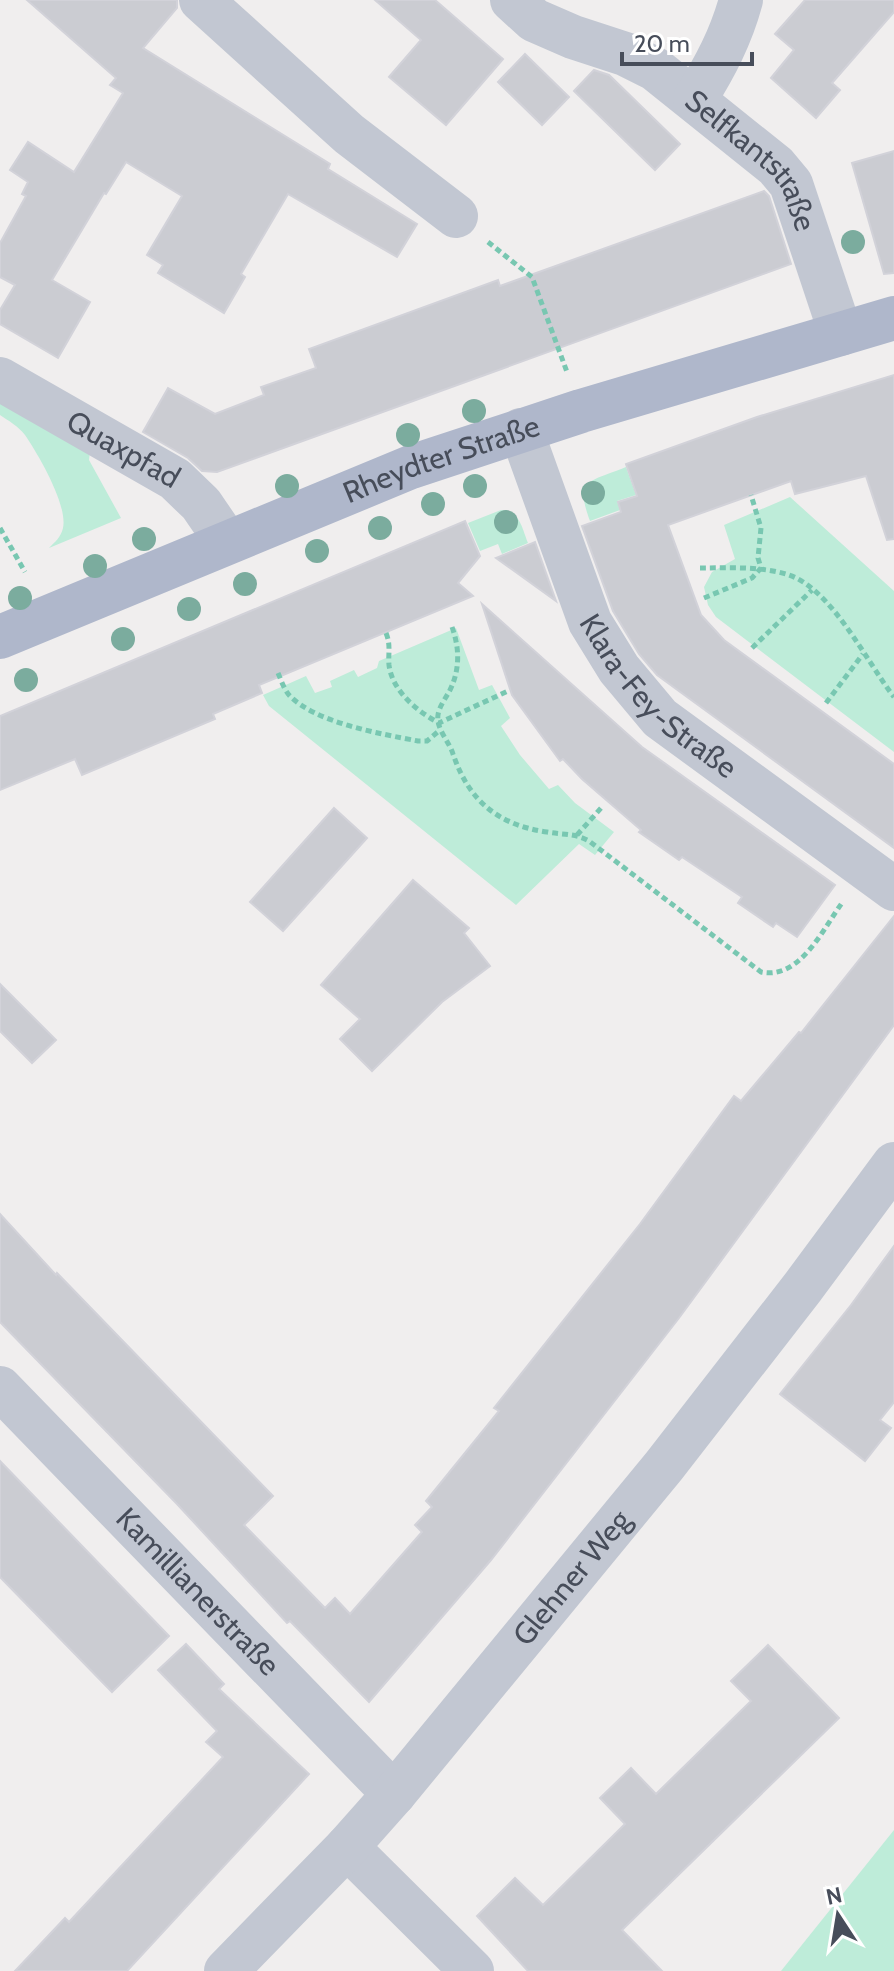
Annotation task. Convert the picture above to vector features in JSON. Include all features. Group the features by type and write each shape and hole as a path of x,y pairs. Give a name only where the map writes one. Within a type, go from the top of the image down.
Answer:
{"main road":[{"name":"Rheydter Straße","path":"0,637 411,467 581,411 894,318"}],"street":[{"path":"201,0 349,134 456,216"},
{"name":"Selfkantstraße","path":"512,0 534,20 625,54 655,69 776,166 791,184 841,334"},
{"path":"695,99 719,61 734,27 741,0"},
{"name":"Quaxpfad","path":"0,379 175,479 201,504 227,542"},
{"name":"Klara-Fey-Straße","path":"521,430 590,622 619,669 660,718 880,879"},
{"name":"Glehner Weg","path":"226,1971 394,1794 664,1466 894,1164"},
{"name":"Kamillianerstraße","path":"0,1388 394,1794"},
{"path":"347,1847 472,1971"}],"path":[{"path":"456,216 532,277 581,411"},
{"path":"751,495 761,528 758,558 761,568"},
{"path":"0,528 25,572"},
{"path":"700,568 761,568 788,574 812,589 825,602 894,697"},
{"path":"704,598 752,578 761,568"},
{"path":"752,648 812,589"},
{"path":"439,727 439,711 458,671 452,627"},
{"path":"386,633 390,644 388,662 396,682 416,709 439,727 464,780 485,806 499,817 516,824 577,835 761,972 772,974 783,971 806,954 880,879"},
{"path":"826,703 863,654"},
{"path":"278,673 290,696 326,717 418,741 427,741 439,727 510,690"},
{"path":"577,835 601,808"}],"green space":[{"path":"0,392 90,451 89,460 121,518 49,548 63,528 57,493 25,435 0,415"},
{"path":"626,467 636,495 617,501 620,510 590,521 584,497 588,484"},
{"path":"790,497 894,591 894,752 716,617 708,605 704,587 712,572 735,559 724,525"},
{"path":"501,510 516,517 528,543 502,554 498,544 480,551 468,523"},
{"path":"456,628 479,690 492,685 510,718 501,726 520,755 549,789 558,785 575,803 614,832 595,855 579,844 516,905 269,706 263,695 306,676 315,693 332,687 330,681 354,670 358,677 377,668 379,661"},
{"path":"894,1830 894,1971 781,1971"}],"building":[{"path":"27,0 177,0 177,8 143,48 330,164 328,169 417,224 397,257 288,194 241,274 245,277 224,313 158,273 163,265 147,255 182,196 126,162 52,280 90,302 58,358 0,324 0,310 15,285 0,277 0,243 26,196 22,194 28,182 10,170 28,142 74,172 123,93 110,85 116,78"},
{"path":"375,0 435,0 503,59 446,125 389,77 421,40"},
{"path":"805,0 894,0 894,12 832,83 840,90 816,118 771,78 794,50 775,34"},
{"path":"525,54 569,97 542,125 498,82"},
{"path":"594,70 609,75 680,144 655,170 574,91"},
{"path":"894,151 894,273 884,274 852,163"},
{"path":"764,191 769,196 791,264 217,472 202,471 188,458 143,432 168,388 215,414 264,395 261,387 316,368 309,349 498,280 500,286"},
{"path":"894,375 894,539 887,540 866,476 795,494 791,481 668,525 701,615 724,640 894,764 894,848 657,675 639,654 613,611 582,526 621,512 618,502 637,496 626,464 757,417"},
{"path":"465,521 480,556 458,583 473,596 259,685 262,693 213,714 215,719 82,775 75,759 0,790 0,716"},
{"path":"535,542 556,601 496,558"},
{"path":"482,604 642,747 835,885 797,937 776,923 773,927 738,903 742,897 639,832 641,830 563,759 560,761 512,695"},
{"path":"334,808 367,838 283,931 250,902"},
{"path":"413,880 469,928 464,933 490,966 442,1002 372,1071 340,1039 360,1019 321,985"},
{"path":"894,916 894,1025 679,1318 491,1560 369,1702 290,1621 287,1623 177,1504 0,1322 0,1214 273,1496 244,1525 325,1608 335,1598 350,1614 422,1532 415,1525 432,1507 426,1501 499,1411 494,1408 640,1224 734,1096 741,1101 801,1033"},
{"path":"0,984 56,1040 32,1063 0,1031"},
{"path":"894,1246 894,1402 880,1420 891,1428 865,1461 780,1394"},
{"path":"0,1461 169,1636 112,1692 0,1577"},
{"path":"186,1644 224,1684 219,1689 309,1774 127,1971 15,1971 65,1918 69,1922 223,1757 206,1742 217,1731 158,1670"},
{"path":"768,1645 839,1718 622,1930 662,1971 528,1971 477,1916 515,1878 543,1905 625,1824 600,1798 631,1768 656,1794 751,1701 731,1681"}]}
